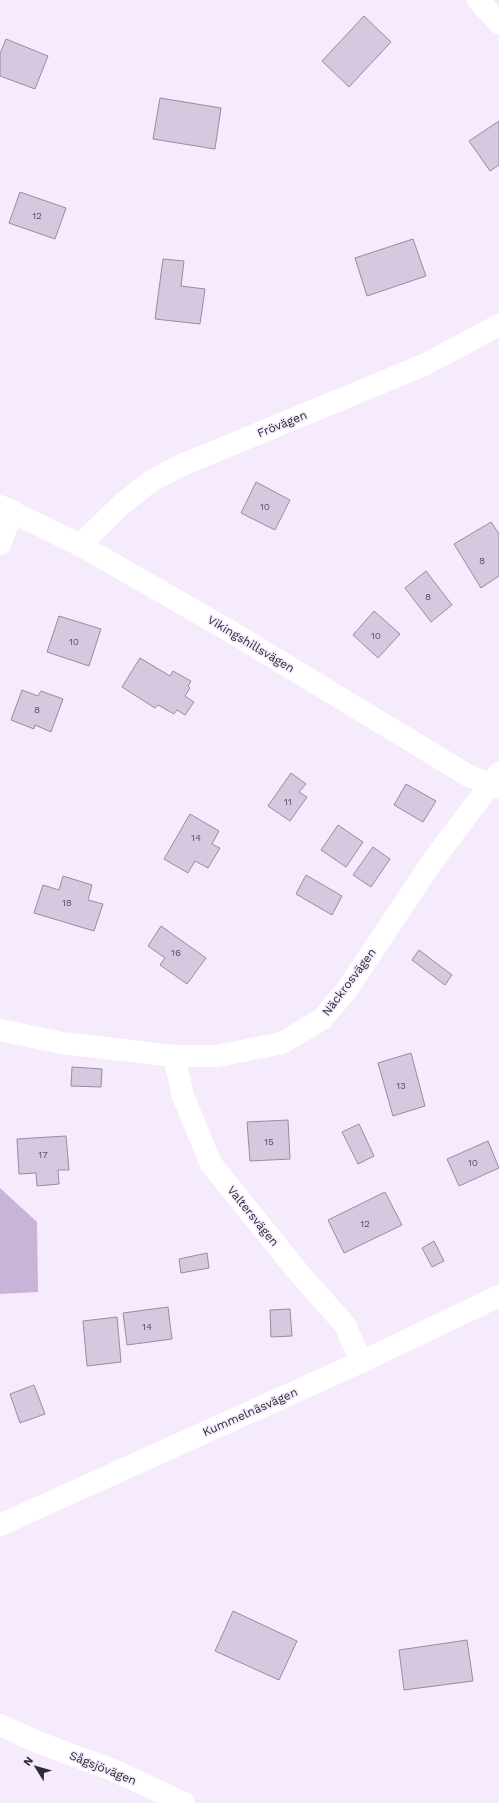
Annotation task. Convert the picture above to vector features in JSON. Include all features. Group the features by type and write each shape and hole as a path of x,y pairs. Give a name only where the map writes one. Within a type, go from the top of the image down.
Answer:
{"street":[{"path":"478,0 499,24"},
{"name":"Frövägen","path":"80,545 121,505 150,481 182,465 424,365 499,325"},
{"path":"0,544 6,509"},
{"name":"Vikingshillsvägen","path":"6,509 80,545 228,630 468,776 496,782"},
{"name":"Näckrosvägen","path":"0,1030 62,1043 174,1056 216,1056 282,1043 322,1018 346,991 434,859 496,782"},
{"name":"Valtersvägen","path":"174,1056 183,1096 211,1164 299,1273 345,1326 361,1362"},
{"name":"Kummelnäsvägen","path":"0,1525 361,1362 499,1296"},
{"name":"Sågsjövägen","path":"0,1725 40,1743 113,1770 184,1803"}],"shaded area":[{"path":"0,1188 37,1222 38,1292 0,1294"}],"building":[{"path":"364,16 391,42 349,87 322,61"},
{"path":"6,39 48,56 35,89 0,76 0,54"},
{"path":"160,98 221,108 215,149 153,139"},
{"path":"499,121 499,165 490,171 469,141"},
{"path":"20,192 66,208 55,239 9,223"},
{"path":"413,239 426,276 367,296 355,258"},
{"path":"163,259 184,261 181,286 205,289 200,324 155,319"},
{"path":"256,482 290,500 275,530 241,513"},
{"path":"491,522 499,534 499,576 481,588 454,544"},
{"path":"426,571 452,605 431,622 405,588"},
{"path":"374,611 400,634 378,658 353,635"},
{"path":"59,616 101,629 89,666 47,652"},
{"path":"140,658 170,676 173,671 191,681 188,686 190,688 185,696 194,702 185,715 177,710 174,714 158,705 155,708 122,687"},
{"path":"22,690 38,696 41,691 63,699 51,732 35,725 34,729 11,720"},
{"path":"291,773 306,784 299,792 307,797 290,821 268,806"},
{"path":"406,784 436,801 423,822 394,805"},
{"path":"190,814 219,831 212,844 220,848 208,868 195,861 188,873 164,859"},
{"path":"338,825 363,842 346,867 321,850"},
{"path":"373,847 390,859 371,887 353,875"},
{"path":"306,875 342,896 332,915 296,894"},
{"path":"63,876 92,885 88,900 103,904 94,931 34,913 43,885 59,890"},
{"path":"161,926 206,958 187,984 160,965 165,958 148,946"},
{"path":"419,950 452,975 445,985 412,960"},
{"path":"411,1053 425,1106 393,1116 378,1063"},
{"path":"72,1067 102,1069 101,1087 71,1086"},
{"path":"288,1120 290,1159 250,1161 247,1122"},
{"path":"359,1124 374,1156 358,1164 342,1132"},
{"path":"66,1136 69,1170 58,1170 59,1184 37,1186 36,1173 19,1174 17,1139"},
{"path":"488,1141 499,1168 459,1186 447,1159"},
{"path":"385,1192 402,1225 344,1253 328,1220"},
{"path":"434,1241 444,1261 432,1267 422,1248"},
{"path":"207,1253 209,1268 181,1273 179,1259"},
{"path":"168,1307 172,1339 127,1345 123,1313"},
{"path":"290,1309 292,1336 271,1337 270,1310"},
{"path":"117,1317 121,1362 87,1366 83,1321"},
{"path":"34,1385 45,1414 20,1423 10,1394"},
{"path":"233,1611 297,1641 279,1680 215,1651"},
{"path":"467,1640 473,1681 404,1690 399,1650"}]}
